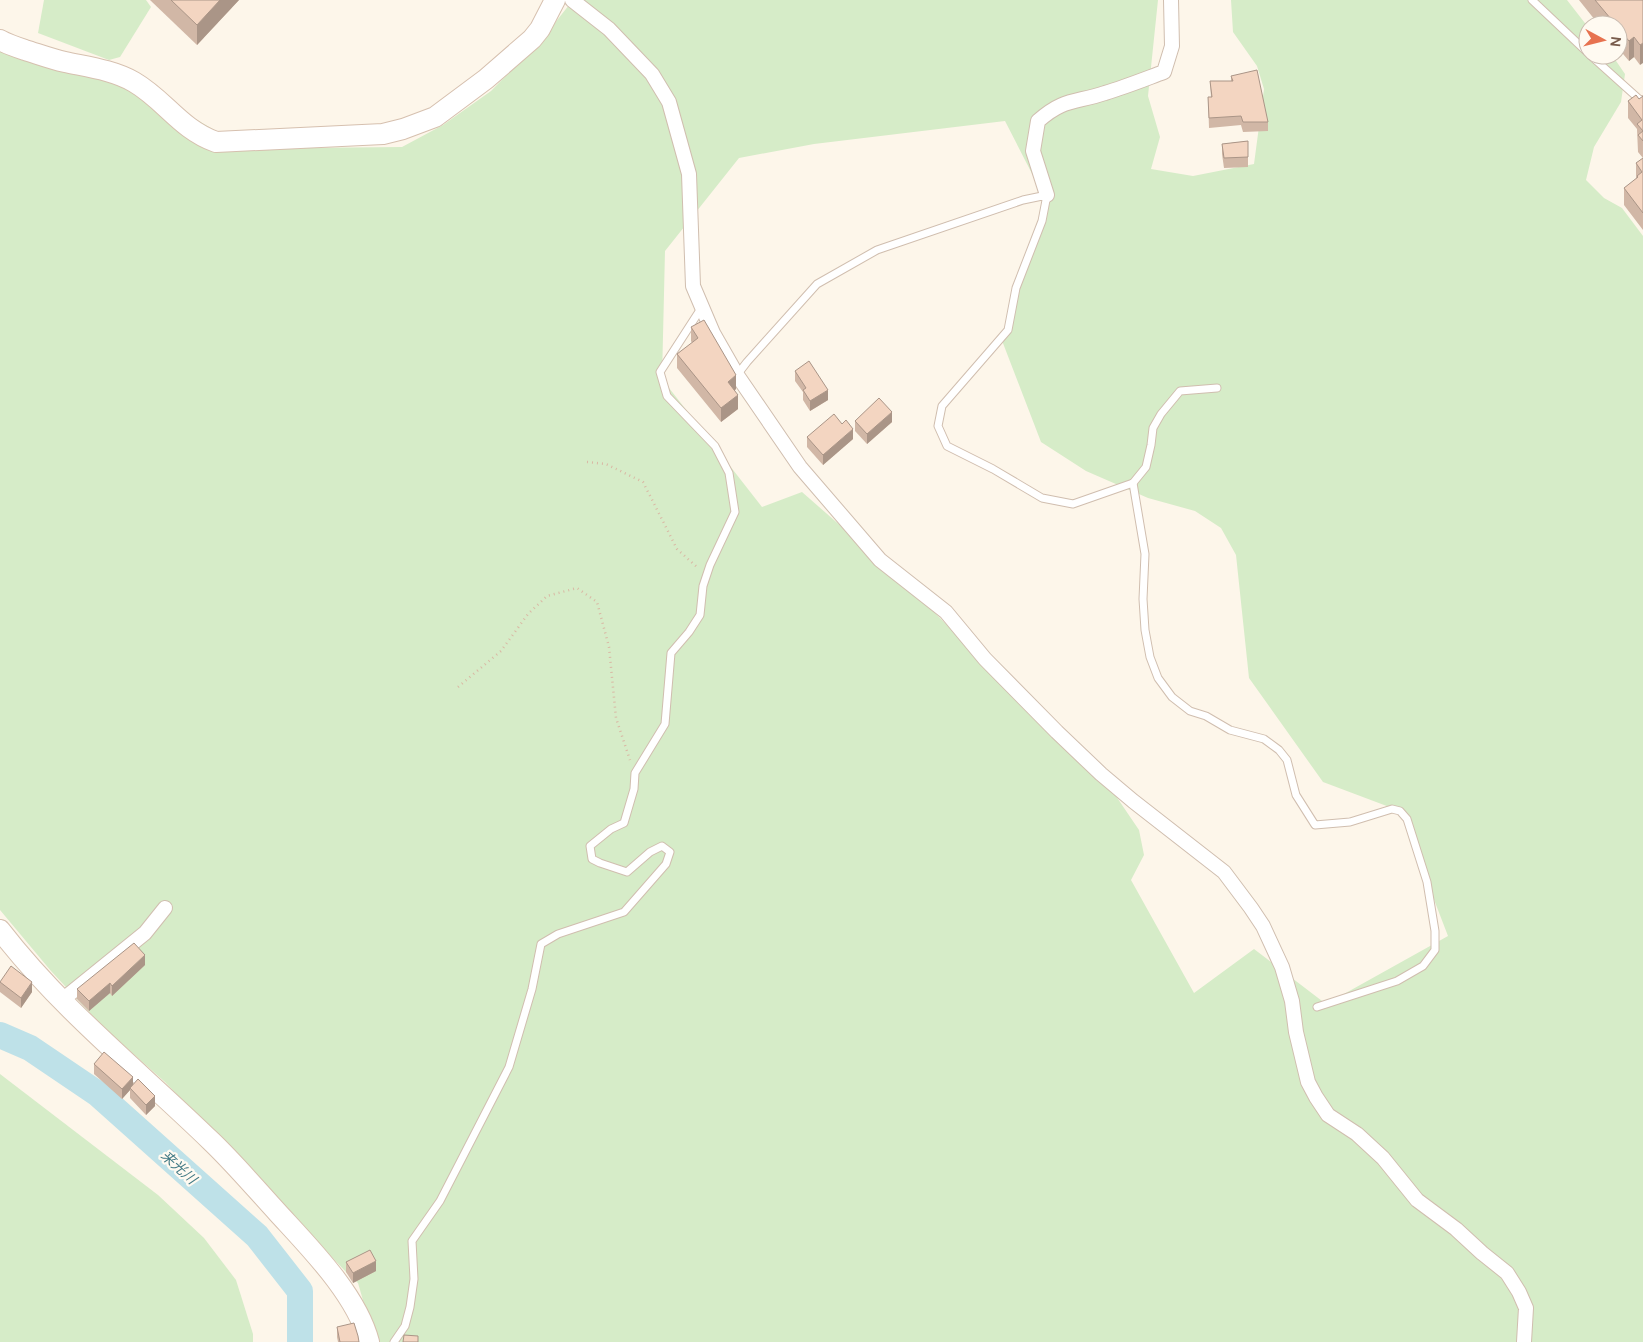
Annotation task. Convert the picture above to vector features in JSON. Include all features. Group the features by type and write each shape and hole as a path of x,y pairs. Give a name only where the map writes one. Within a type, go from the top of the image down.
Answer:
{"street":[{"path":"0,40 62,61 105,70 134,82 186,126 202,137 216,142 383,134 435,117 486,79 532,39 540,29 554,0"},
{"path":"572,0 609,29 652,74 670,102 689,174 693,286 713,333 738,375 800,466 880,560 946,612 985,659 1057,732 1101,774 1224,872 1252,908 1263,926 1282,967 1292,1001 1296,1032 1308,1082 1316,1097 1328,1115 1357,1134 1383,1158 1417,1200 1456,1229 1507,1273 1526,1308 1524,1342"},
{"path":"1047,195 1033,151 1038,121 1049,111 1065,102 1104,94 1164,72 1172,46 1171,0"},
{"path":"61,1001 145,933 165,908"},
{"path":"0,930 21,957 61,1001 213,1143 315,1253 347,1295 365,1329 368,1342"}],"lane":[{"path":"1532,0 1578,44"},
{"path":"1601,65 1639,99 1643,100"},
{"path":"738,375 816,284 877,250 1023,200 1047,195 1042,221 1016,288 1008,330 942,406 938,426 947,446 1042,498 1073,504 1133,483 1146,468 1153,428 1161,414 1180,391 1217,388"},
{"path":"394,1342 405,1326 410,1307 414,1279 412,1241 444,1193 509,1067 532,989 541,944 558,934 624,912 666,864 670,852 662,846 650,852 627,872 600,864 592,859 590,846 611,829 624,823 634,788 635,773 665,724 671,653 689,632 700,615 703,586 710,565 735,512 729,473 715,446 667,396 660,372 702,307"},
{"path":"1133,483 1145,554 1143,599 1145,630 1150,657 1158,678 1172,697 1190,711 1206,716 1230,730 1264,739 1279,750 1287,760 1293,777 1296,795 1315,825 1350,822 1392,809 1400,811 1407,819 1427,882 1435,931 1435,950 1423,966 1397,981 1316,1007"}],"path":[{"path":"587,462 606,464 643,482 678,549 707,575"},
{"path":"458,687 501,651 528,614 547,596 577,588 597,602 609,647 616,718 635,773"}],"green space":[{"path":"44,0 146,0 151,7 120,57 109,60 38,33"},
{"path":"573,0 1158,0 1148,96 1160,137 1151,169 1193,176 1254,164 1264,89 1257,66 1233,32 1231,0 1567,0 1579,15 1578,65 1619,65 1625,74 1621,102 1594,147 1586,180 1604,198 1622,208 1643,236 1643,1342 375,1342 358,1283 165,1082 103,1027 51,971 0,910 0,45 122,82 182,111 216,131 296,148 402,147 443,125 491,91 543,38","holes":["1005,121 1046,201 1001,338 1041,442 1086,471 1148,498 1195,511 1221,528 1236,555 1249,678 1323,782 1400,811 1448,936 1326,1004 1254,949 1194,993 1131,880 1144,855 1139,830 1101,774 988,666 899,577 802,492 762,507 662,379 665,251 739,158 814,144"]},
{"path":"0,1074 158,1195 204,1238 236,1280 253,1334 253,1342 0,1342"}],"building":[{"path":"171,0 220,0 197,25"},
{"path":"1595,0 1643,0 1643,43 1640,45 1634,37 1628,40 1628,15 1608,15"},
{"path":"1257,70 1268,122 1243,122 1241,116 1209,118 1208,97 1212,97 1210,81 1233,81 1231,76"},
{"path":"1636,95 1639,99 1643,96 1643,131 1637,124 1642,120 1628,101"},
{"path":"1643,131 1643,141 1638,135"},
{"path":"1248,141 1248,157 1224,158 1222,144"},
{"path":"1643,158 1643,213 1624,188 1642,172 1636,163"},
{"path":"704,320 736,375 728,382 738,395 721,408 677,354 698,338 691,327"},
{"path":"809,361 828,390 810,401 803,390 806,388 795,371"},
{"path":"879,398 892,412 867,434 855,421"},
{"path":"834,414 842,424 846,420 853,429 823,455 807,437"},
{"path":"134,943 145,955 112,986 110,983 89,1001 77,989"},
{"path":"11,966 32,982 21,998 0,982"},
{"path":"104,1052 133,1077 122,1089 94,1064"},
{"path":"138,1079 155,1096 146,1105 130,1088"},
{"path":"370,1250 376,1261 353,1273 346,1262"},
{"path":"354,1323 359,1342 340,1342 337,1327"},
{"path":"404,1335 418,1336 418,1342 403,1342"}],"waterway":[{"name":"来光川","path":"0,1035 30,1048 98,1094 257,1236 300,1291 300,1342"}]}
